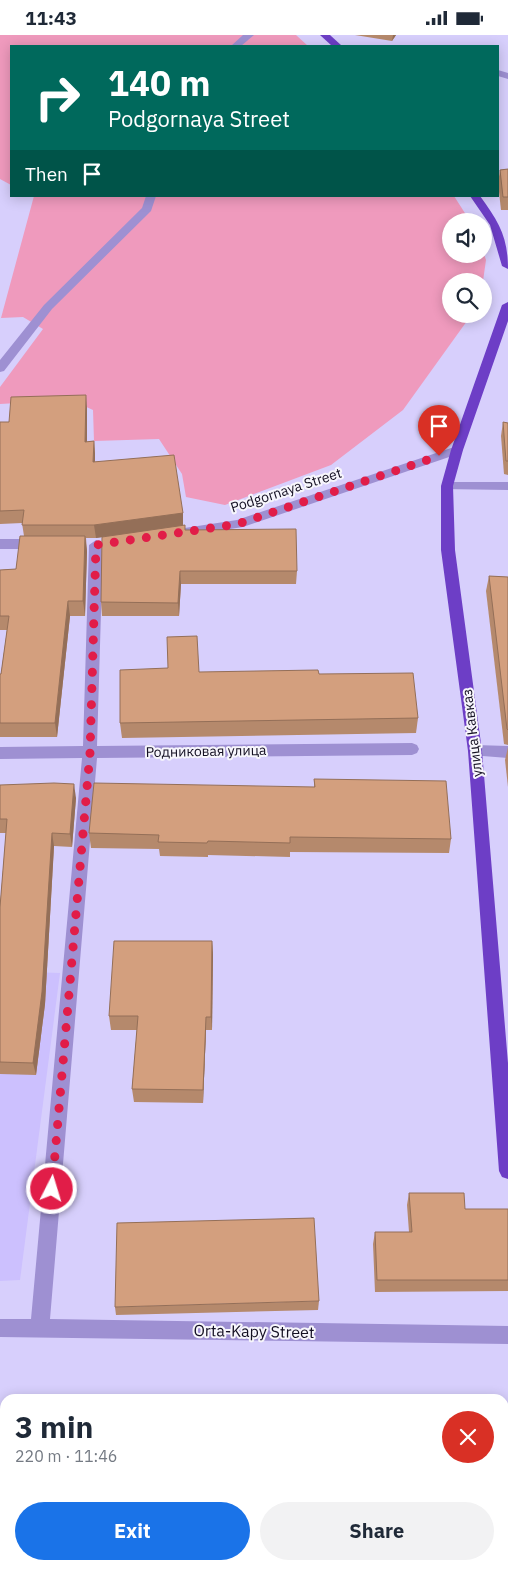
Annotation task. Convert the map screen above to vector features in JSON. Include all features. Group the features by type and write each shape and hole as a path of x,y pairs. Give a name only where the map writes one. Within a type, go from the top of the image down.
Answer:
{"highway":[{"path":"325,35 336,45"},
{"path":"476,197 495,225 508,266"},
{"name":"улица Кавказ","path":"508,305 457,450 447,486 448,550 475,751 508,1171"}],"street":[{"path":"237,45 249,35"},
{"path":"0,369 48,307 147,209 152,197"},
{"name":"Podgornaya Street","path":"162,535 238,524 457,450"},
{"path":"447,486 508,486"},
{"path":"0,544 48,544"},
{"path":"40,1327 90,753 96,544"},
{"name":"Родниковая улица","path":"0,753 412,749"},
{"path":"475,751 508,752"},
{"name":"Orta-Kapy Street","path":"0,1328 40,1327 508,1335"}],"shaded area":[{"path":"0,35 296,35 307,45 10,45 10,184 0,179"},
{"path":"34,197 455,197 465,213 442,213 442,263 486,263 484,273 442,273 442,323 466,323 403,410 331,465 225,505 186,497 182,474 159,439 94,441 93,410 71,400 0,404 0,387 43,329 23,317 1,318"},
{"path":"0,971 60,973 20,1280 0,1281"}],"building":[{"path":"508,169 508,197 503,197 500,170"},
{"path":"86,395 85,442 94,441 93,462 174,455 183,513 94,525 22,525 24,510 0,511 0,422 9,422 11,397"},
{"path":"503,422 508,423 508,461 506,461"},
{"path":"185,525 185,530 296,529 297,571 180,571 178,603 101,602 102,537"},
{"path":"20,536 85,536 83,601 68,601 55,723 0,723 0,674 9,616 0,616 0,570 16,569"},
{"path":"489,576 508,577 508,730 507,729"},
{"path":"197,636 199,672 318,670 319,674 413,673 418,718 120,723 120,670 168,668 167,637"},
{"path":"314,779 446,781 451,839 290,837 290,843 208,841 207,843 158,842 159,835 89,833 94,783 315,787"},
{"path":"74,784 70,834 52,833 42,992 33,1063 0,1062 0,907 7,819 0,819 0,785"},
{"path":"114,941 212,941 211,1017 206,1017 203,1090 132,1089 138,1016 109,1016"},
{"path":"409,1193 464,1193 465,1209 508,1209 508,1280 377,1280 375,1232 412,1232"},
{"path":"314,1218 319,1301 115,1307 117,1223"}],"route":[{"path":"52,1189 90,753 96,545 238,524 439,456"}]}
